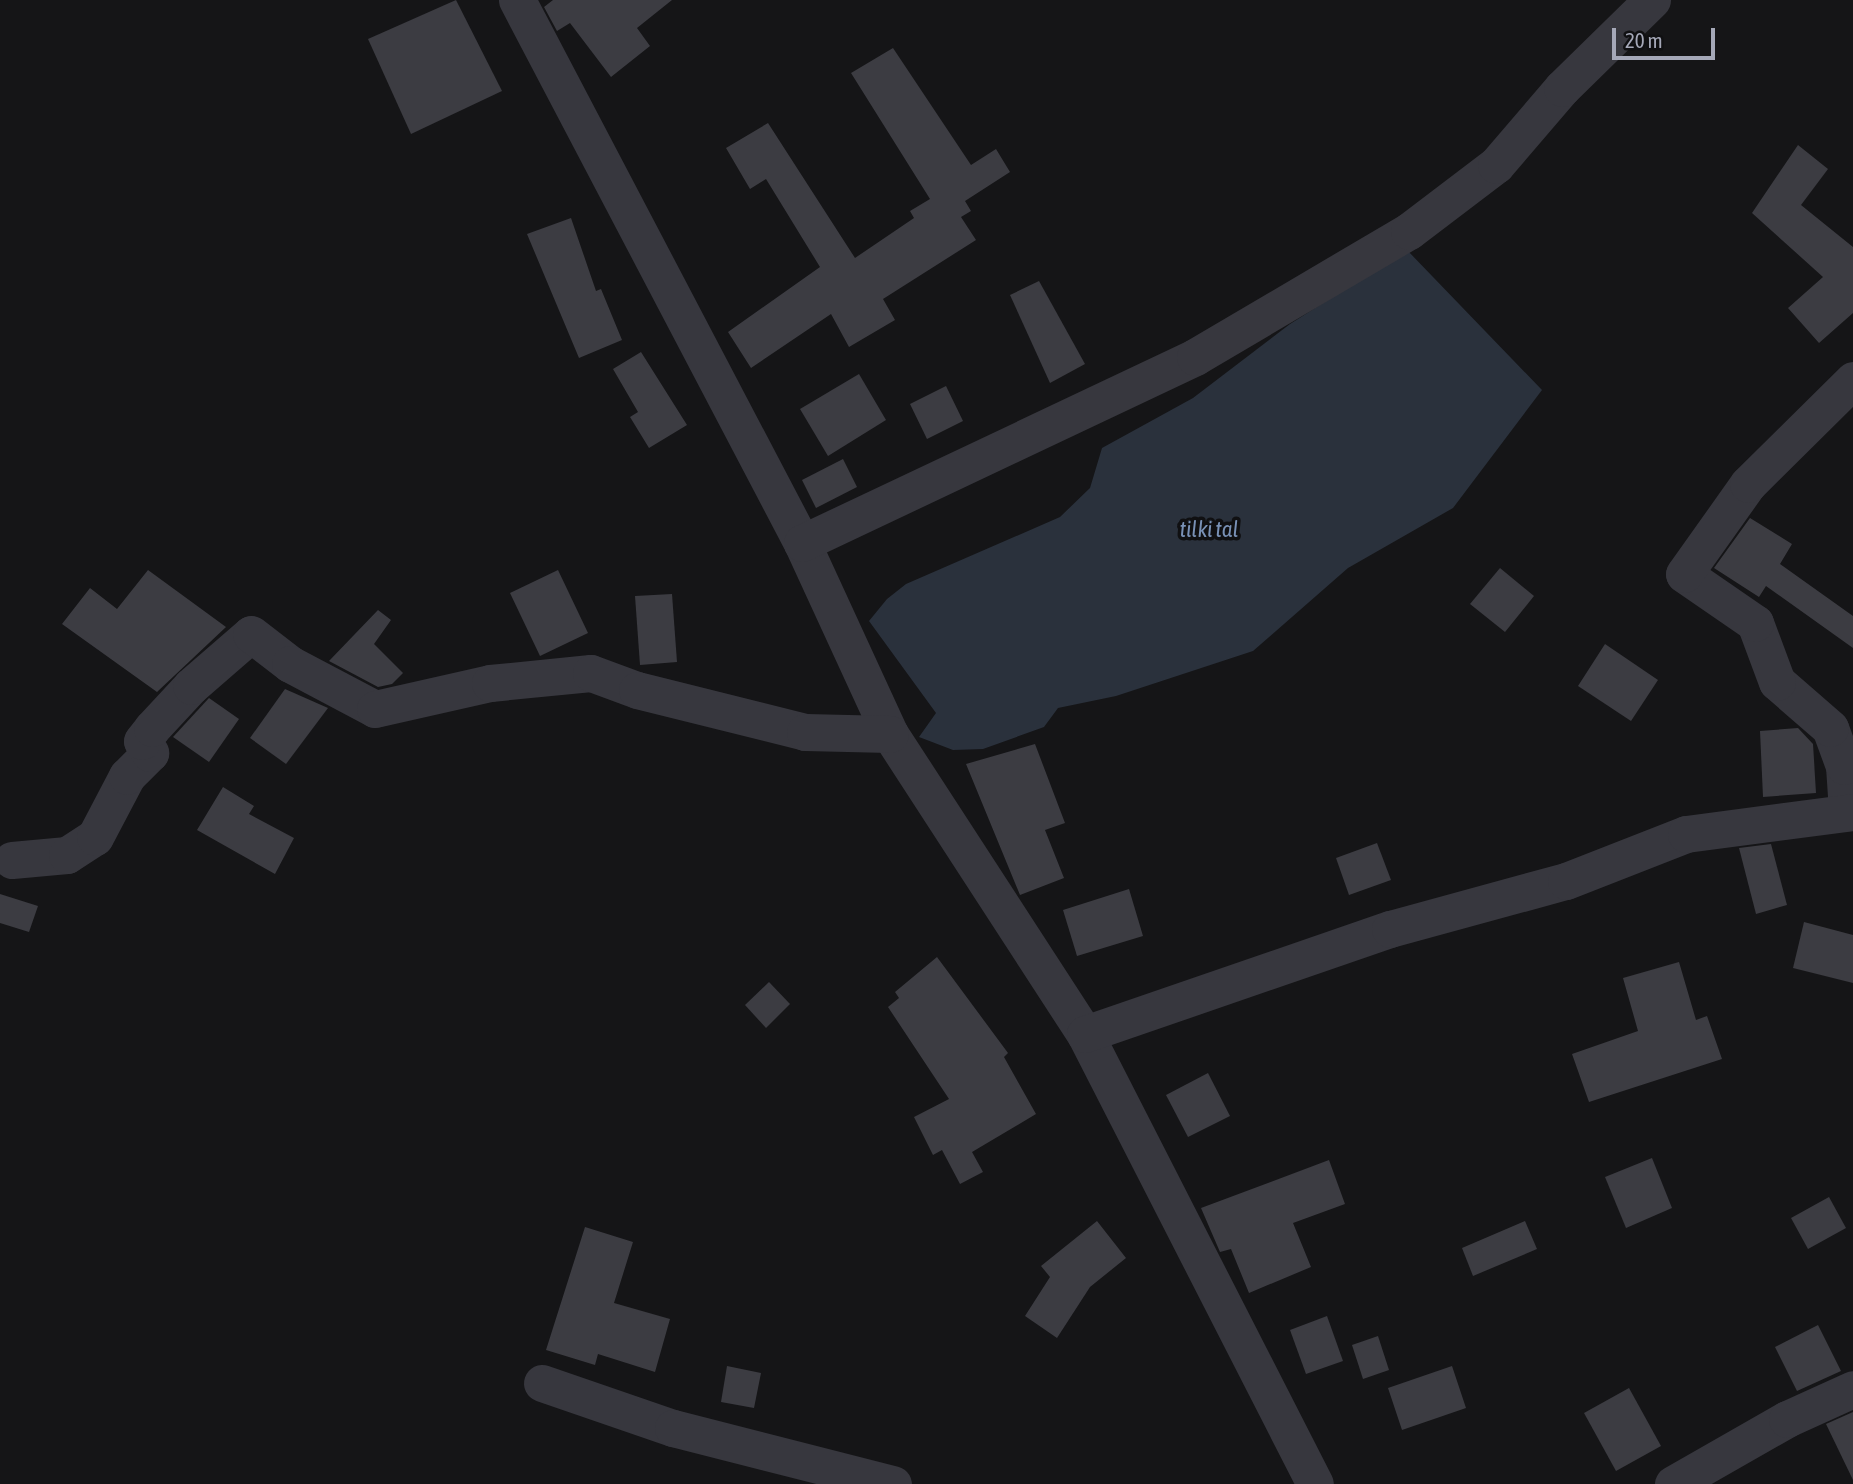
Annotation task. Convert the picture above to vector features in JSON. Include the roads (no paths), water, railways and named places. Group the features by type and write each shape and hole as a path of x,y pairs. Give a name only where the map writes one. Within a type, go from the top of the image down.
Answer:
{"street":[{"path":"517,0 803,543 890,734 1085,1034 1315,1484"},
{"path":"803,543 1195,357 1409,232 1496,165 1562,88 1652,0"},
{"path":"1085,1034 1390,929 1566,881 1686,834 1777,825 1850,811 1844,766 1830,728 1777,682 1755,623 1684,574 1748,485 1853,380"},
{"path":"12,860 67,855 95,837 127,776 150,753 142,741 191,686 251,634 290,664 375,709 490,683 591,673 637,690 804,732 890,734"},
{"path":"542,1383 673,1428 893,1484"},
{"path":"1674,1484 1787,1419 1853,1389"}],"water":[{"name":"tilki tal","path":"1407,250 1542,390 1453,508 1348,568 1253,651 1116,696 1058,708 1044,727 983,749 953,750 919,737 936,713 869,621 887,599 906,584 1060,517 1090,488 1102,448 1193,398 1290,324"}]}
